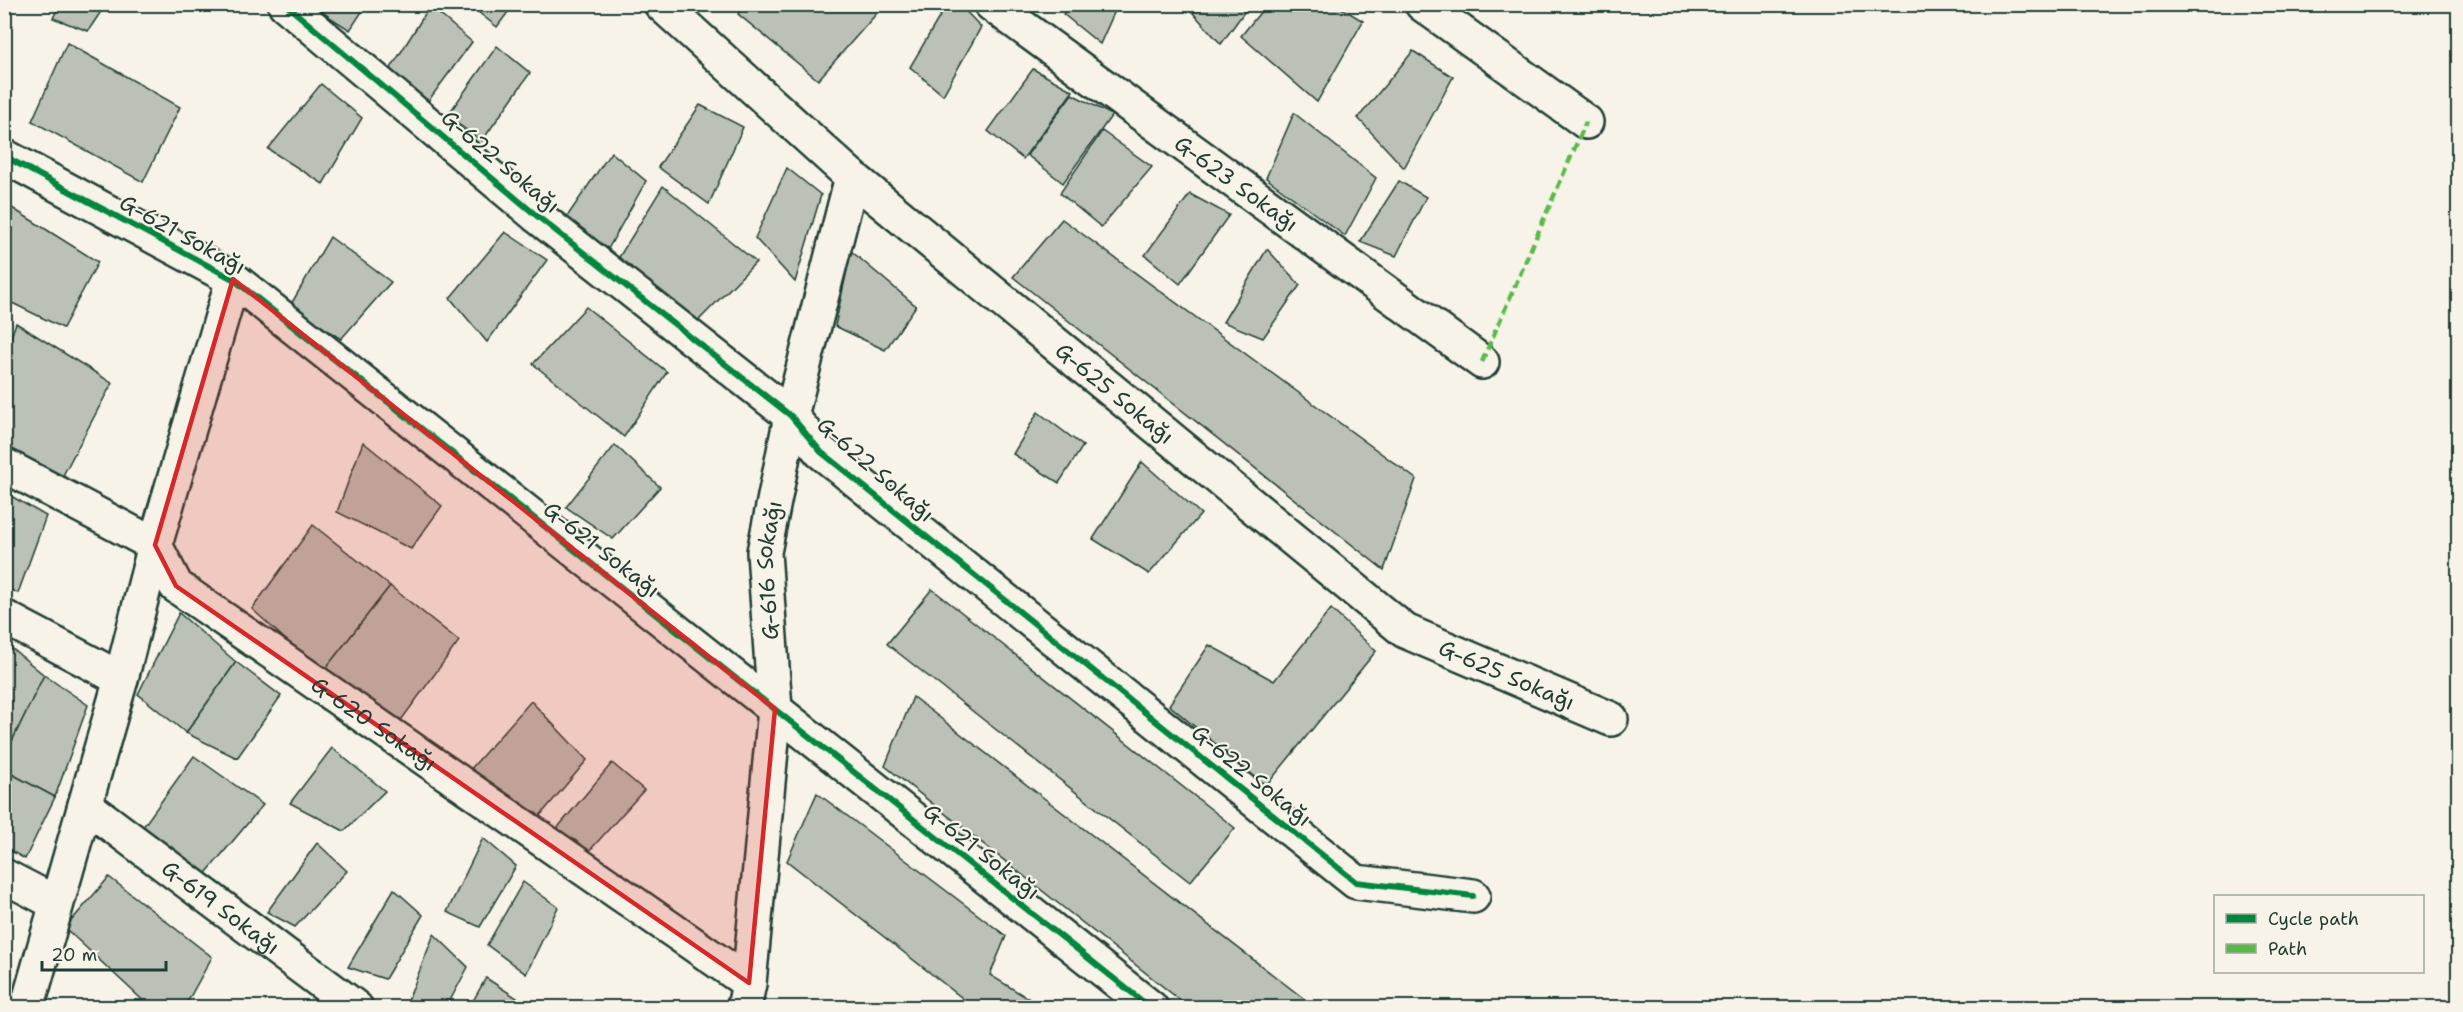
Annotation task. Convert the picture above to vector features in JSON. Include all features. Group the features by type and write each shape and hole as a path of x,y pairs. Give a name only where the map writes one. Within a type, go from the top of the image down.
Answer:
{"street":[{"name":"G-622 Sokağı","path":"285,4 537,216 791,416 821,452 1356,882 1473,896"},
{"name":"G-625 Sokağı","path":"661,4 697,17 852,177 1405,631 1611,719"},
{"name":"G-623 Sokağı","path":"991,4 1482,362"},
{"path":"1422,4 1586,122"},
{"name":"G-621 Sokağı","path":"4,156 233,279 1151,1008"},
{"name":"G-616 Sokağı","path":"746,995 775,709 764,552 791,416 852,177"},
{"path":"27,1008 121,680 155,546 233,279"},
{"path":"4,465 155,546"},
{"name":"G-620 Sokağı","path":"155,546 176,586 746,995"},
{"path":"4,617 121,680"},
{"name":"G-619 Sokağı","path":"84,805 356,1008"},
{"path":"4,876 56,903"}],"highlighted area":[{"path":"233,279 775,709 749,983 176,586 155,545"}],"building":[{"path":"60,4 106,4 88,31 53,18"},
{"path":"309,4 367,4 350,30"},
{"path":"468,4 514,4 497,27"},
{"path":"745,4 885,4 818,80 738,14"},
{"path":"947,4 959,4 981,27 943,95 910,67"},
{"path":"1072,4 1118,4 1100,44 1063,14"},
{"path":"1201,4 1250,4 1221,44 1193,13"},
{"path":"1267,4 1335,4 1363,21 1317,102 1241,36"},
{"path":"430,6 472,42 426,104 386,76"},
{"path":"67,43 180,107 143,182 32,121"},
{"path":"497,46 530,73 482,141 447,116"},
{"path":"1413,51 1453,77 1404,168 1358,118"},
{"path":"1033,69 1073,91 1023,159 988,131"},
{"path":"321,84 362,118 323,184 268,149"},
{"path":"1072,94 1112,115 1063,183 1027,155"},
{"path":"700,105 743,127 709,204 658,167"},
{"path":"1294,113 1376,178 1345,236 1266,178"},
{"path":"1102,131 1152,167 1101,227 1060,193"},
{"path":"611,152 646,181 608,249 564,221"},
{"path":"787,168 821,195 795,282 755,238"},
{"path":"1399,181 1426,197 1396,256 1360,242"},
{"path":"663,186 756,262 697,322 616,262"},
{"path":"1190,194 1229,215 1180,284 1145,255"},
{"path":"4,203 98,262 63,328 4,299"},
{"path":"1062,219 1416,479 1384,570 1013,277"},
{"path":"505,232 547,260 487,342 450,298"},
{"path":"330,237 391,282 341,339 290,306"},
{"path":"1267,249 1300,285 1263,338 1223,322"},
{"path":"851,251 916,306 885,350 835,326"},
{"path":"586,307 667,372 624,437 533,364"},
{"path":"16,323 112,383 61,479 4,447 4,357"},
{"path":"1038,412 1083,446 1059,483 1013,454"},
{"path":"363,442 442,506 411,549 337,512"},
{"path":"615,445 660,487 613,539 566,507"},
{"path":"1142,462 1201,514 1149,574 1093,539"},
{"path":"4,492 46,516 18,593 4,587"},
{"path":"313,525 390,586 322,673 252,609"},
{"path":"390,586 459,641 399,723 322,673"},
{"path":"932,589 1235,828 1190,882 887,644"},
{"path":"1331,609 1376,651 1266,786 1169,705 1209,645 1274,681"},
{"path":"179,613 236,662 186,733 138,694"},
{"path":"9,646 44,675 4,758 4,653"},
{"path":"236,662 281,696 237,758 186,733"},
{"path":"44,675 88,705 55,797 4,770 4,758"},
{"path":"913,697 1316,1008 1190,1008 885,766"},
{"path":"531,701 587,760 533,824 468,772"},
{"path":"332,748 385,791 344,831 290,803"},
{"path":"194,756 263,805 202,878 140,831"},
{"path":"612,763 644,790 583,858 554,832"},
{"path":"4,770 55,797 25,859 4,847"},
{"path":"817,793 1006,936 990,975 1031,1000 1028,1008 975,1008 787,861"},
{"path":"483,838 516,866 480,927 447,912"},
{"path":"317,843 347,871 295,927 267,912"},
{"path":"109,877 212,957 184,1008 151,1008 65,928"},
{"path":"523,882 558,907 526,974 487,945"},
{"path":"394,889 423,915 385,979 348,967"},
{"path":"434,934 468,967 446,1008 405,1008"},
{"path":"486,978 520,1000 516,1008 469,1008"}],"marked path":[{"path":"1482,362 1586,122"}],"cycle path":[{"path":"285,4 537,216 791,416 821,452 1356,882 1473,896"},
{"path":"4,156 233,279 1151,1008"}]}
